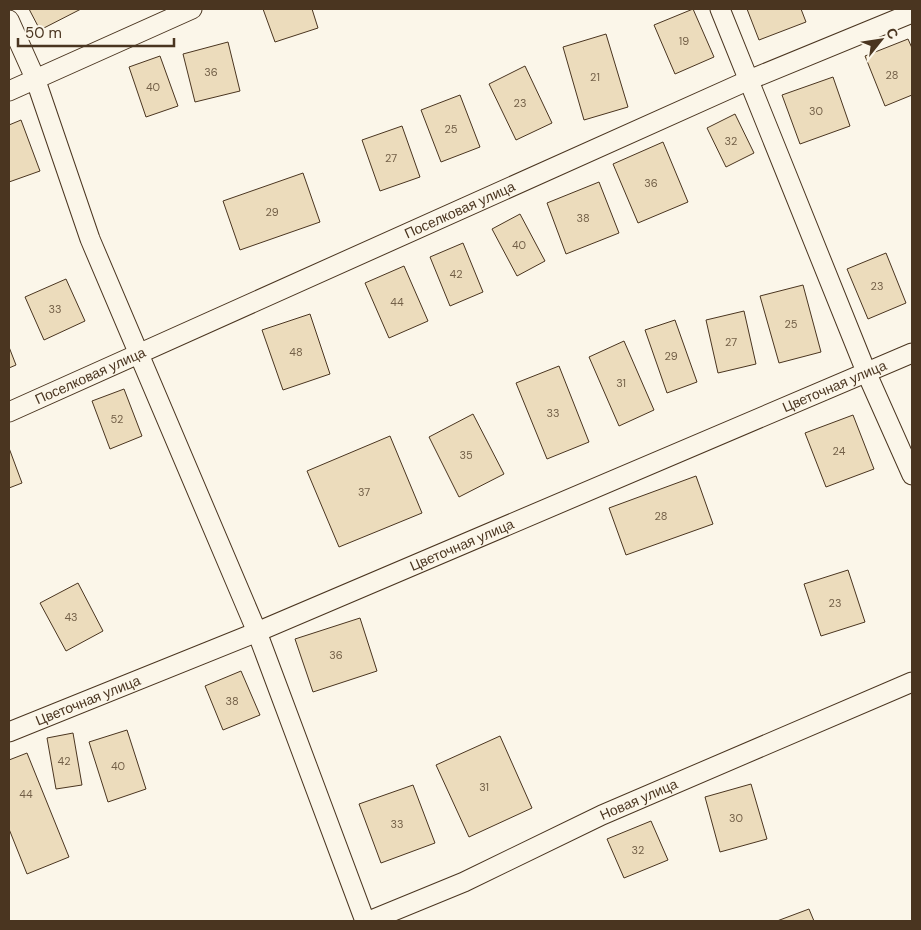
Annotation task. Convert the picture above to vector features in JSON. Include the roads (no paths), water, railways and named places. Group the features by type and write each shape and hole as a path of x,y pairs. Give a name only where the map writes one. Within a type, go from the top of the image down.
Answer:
{"street":[{"path":"9,91 192,9"},
{"path":"720,9 867,374 912,475"},
{"name":"Поселковая улица","path":"9,412 750,80 912,13"},
{"path":"9,20 35,78 90,239 257,632 367,921"},
{"name":"Цветочная улица","path":"9,732 257,632 912,354"},
{"name":"Новая улица","path":"367,921 464,882 602,814 912,682"}]}
